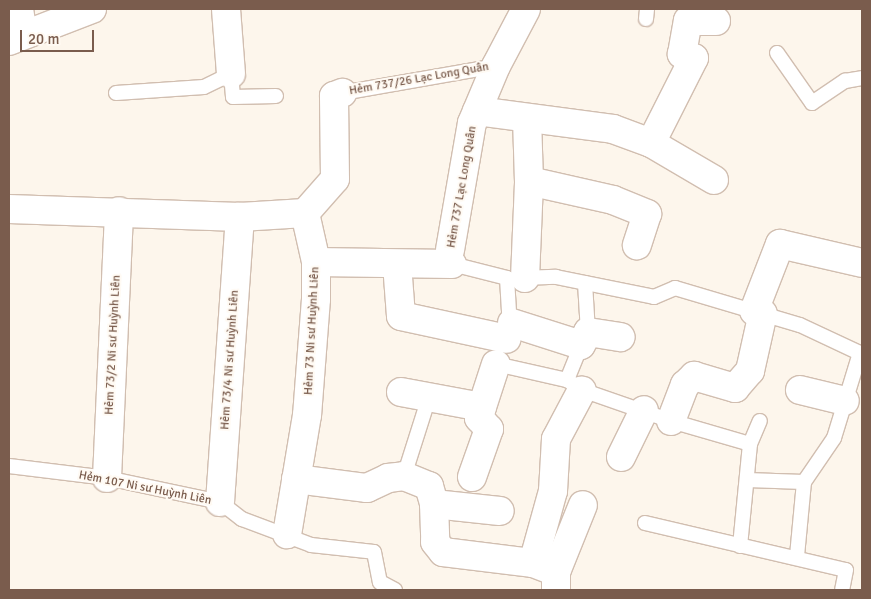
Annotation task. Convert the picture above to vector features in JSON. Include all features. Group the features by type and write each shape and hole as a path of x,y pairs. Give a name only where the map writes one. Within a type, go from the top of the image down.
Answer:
{"street":[{"path":"17,28 92,9"},
{"path":"226,9 231,74"},
{"name":"Hẻm 737 Lạc Long Quân","path":"451,257 476,111 496,66 526,9"},
{"path":"651,143 694,58 682,54 688,22 716,21"},
{"path":"9,209 119,211 240,218 304,213 335,179 334,99 342,93"},
{"path":"476,111 613,129 651,143 714,180"},
{"path":"516,278 529,181 527,118"},
{"path":"529,181 613,200 647,214 637,245"},
{"name":"Hẻm 73/2 Ni sư Huỳnh Liên","path":"107,478 119,211"},
{"name":"Hẻm 73 Ni sư Huỳnh Liên","path":"287,534 307,415 316,262 304,213"},
{"name":"Hẻm 73/4 Ni sư Huỳnh Liên","path":"220,502 240,218"},
{"path":"671,421 685,385 694,376 735,388 750,371 758,312 780,244 862,263"},
{"path":"316,262 396,264 451,257"},
{"path":"396,264 401,316 509,331 584,338 622,337"},
{"path":"472,477 489,429 479,418 496,364"},
{"path":"548,575 556,440 574,385"},
{"path":"800,390 845,401"},
{"path":"401,392 482,407"},
{"path":"621,457 644,410"},
{"path":"296,479 367,488 388,478 404,476 430,486 434,504 435,542 443,552 548,575"},
{"path":"434,504 500,511"},
{"path":"548,575 583,505"}],"lane":[{"path":"777,53 812,103 845,81 862,78"},
{"name":"Hẻm 737/26 Lạc Long Quân","path":"342,93 496,66"},
{"path":"116,93 204,87 231,74 233,97 276,96"},
{"name":"Hẻm 737 Lạc Long Quân","path":"451,257 516,278 556,277 654,296 675,288 758,312"},
{"path":"516,278 509,331 496,364 574,385 671,421 750,444"},
{"path":"574,385 584,338 584,283"},
{"path":"758,312 800,325 861,354 834,438 804,482 797,556"},
{"path":"404,476 429,397"},
{"path":"740,546 750,444 760,421"},
{"name":"Hẻm 107 Ni sư Huỳnh Liên","path":"9,466 107,478 220,502 242,519 287,534 311,545 374,552 380,582 395,590"},
{"path":"747,480 804,482"},
{"path":"645,523 740,546 797,556 846,570 842,590"}]}
